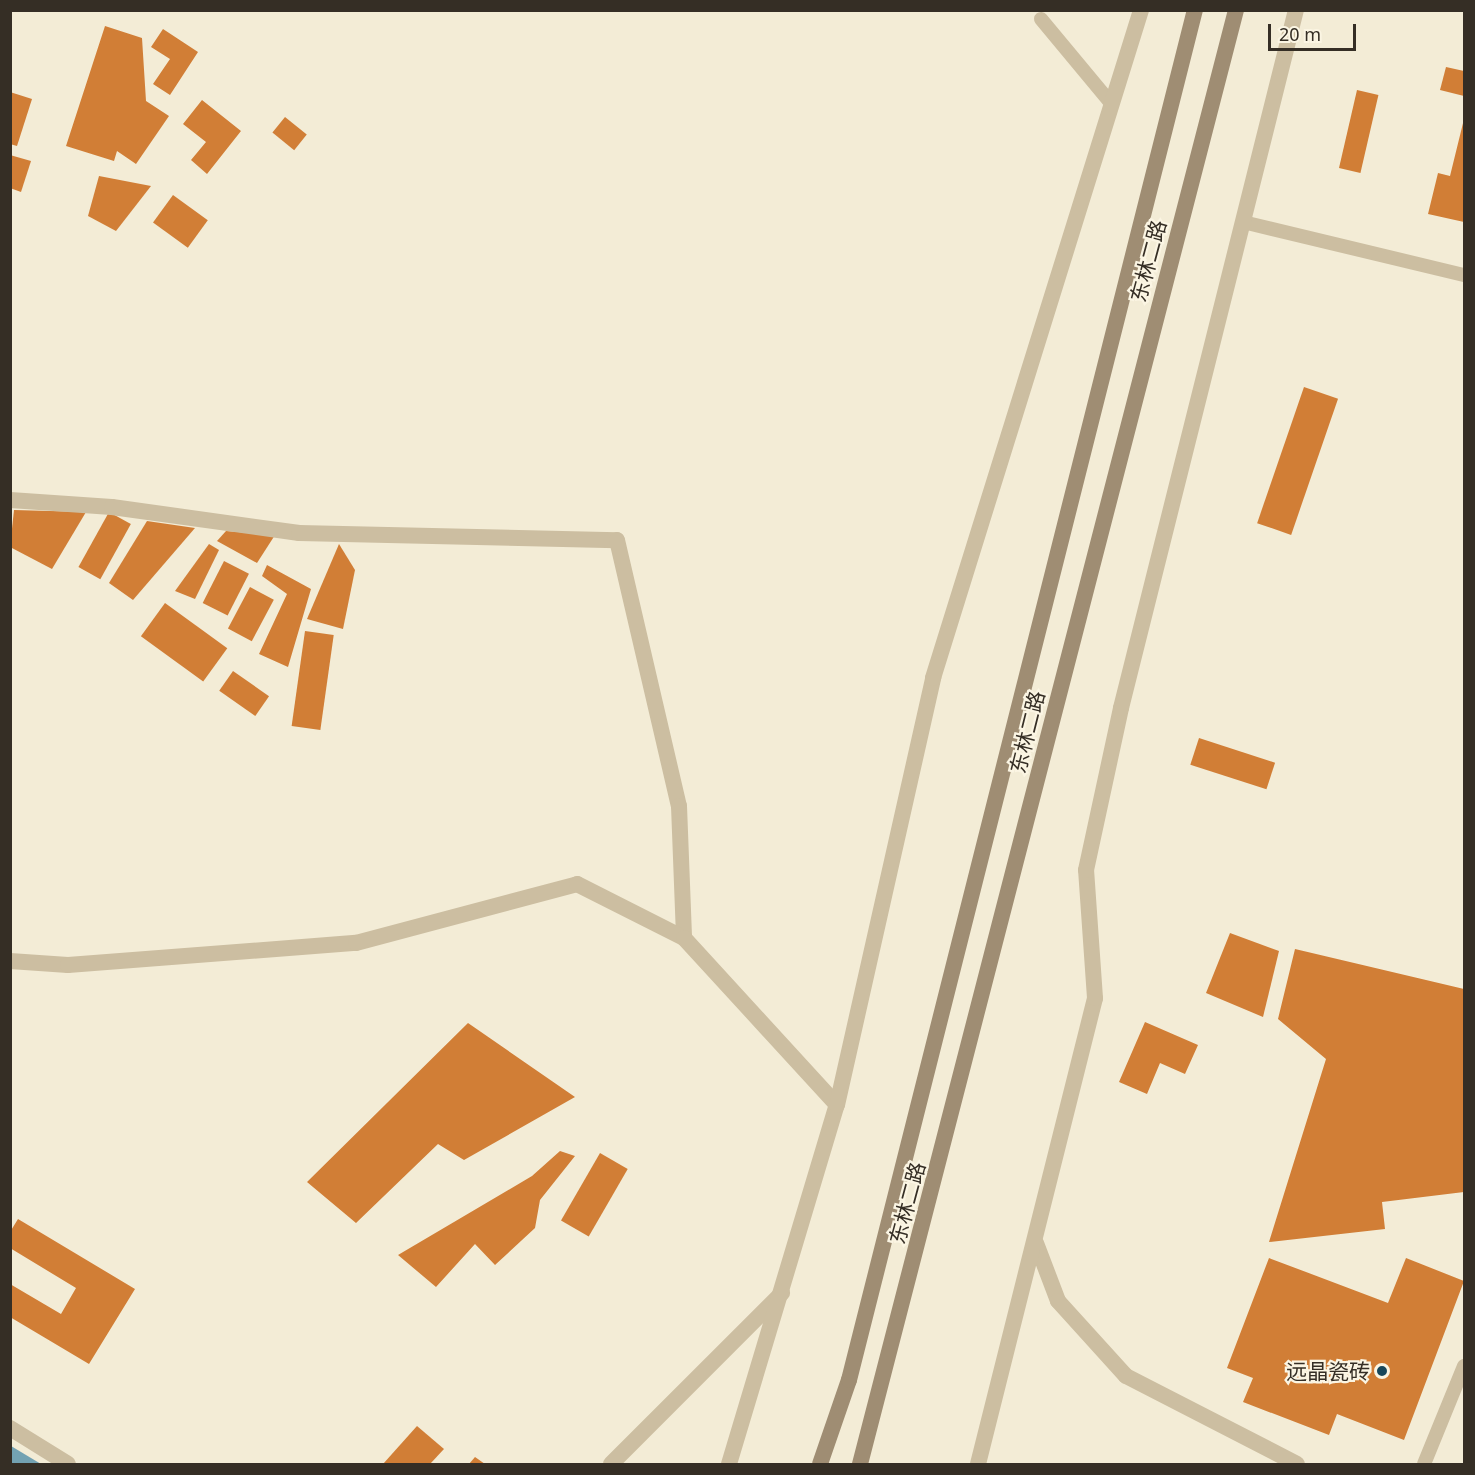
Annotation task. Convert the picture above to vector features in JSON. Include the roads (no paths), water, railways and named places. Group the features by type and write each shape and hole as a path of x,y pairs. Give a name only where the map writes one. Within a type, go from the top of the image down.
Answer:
{"main road":[{"name":"东林二路","path":"820,1464 849,1380 1195,10"},
{"name":"东林二路","path":"860,1464 1236,10"}],"street":[{"path":"729,1464 783,1293 837,1105 933,678 1110,102 1141,10"},
{"path":"978,1464 1036,1243 1095,998 1086,870 1121,708 1296,10"},
{"path":"10,500 112,507 299,533 617,540 679,806 684,938"},
{"path":"10,961 68,965 356,943 577,884 684,938 837,1105"},
{"path":"1036,1243 1058,1300 1126,1376 1297,1464"},
{"path":"611,1464 783,1293"},
{"path":"10,1428 68,1464"},
{"path":"739,1464 740,1432"}],"lane":[{"path":"1041,19 1110,102"},
{"path":"1243,222 1464,275"},
{"path":"1424,1464 1464,1366"}],"water":[{"path":"11,1446 41,1464 11,1464"}],"place":[{"name":"远晶瓷砖","path":"1382,1371"}]}
